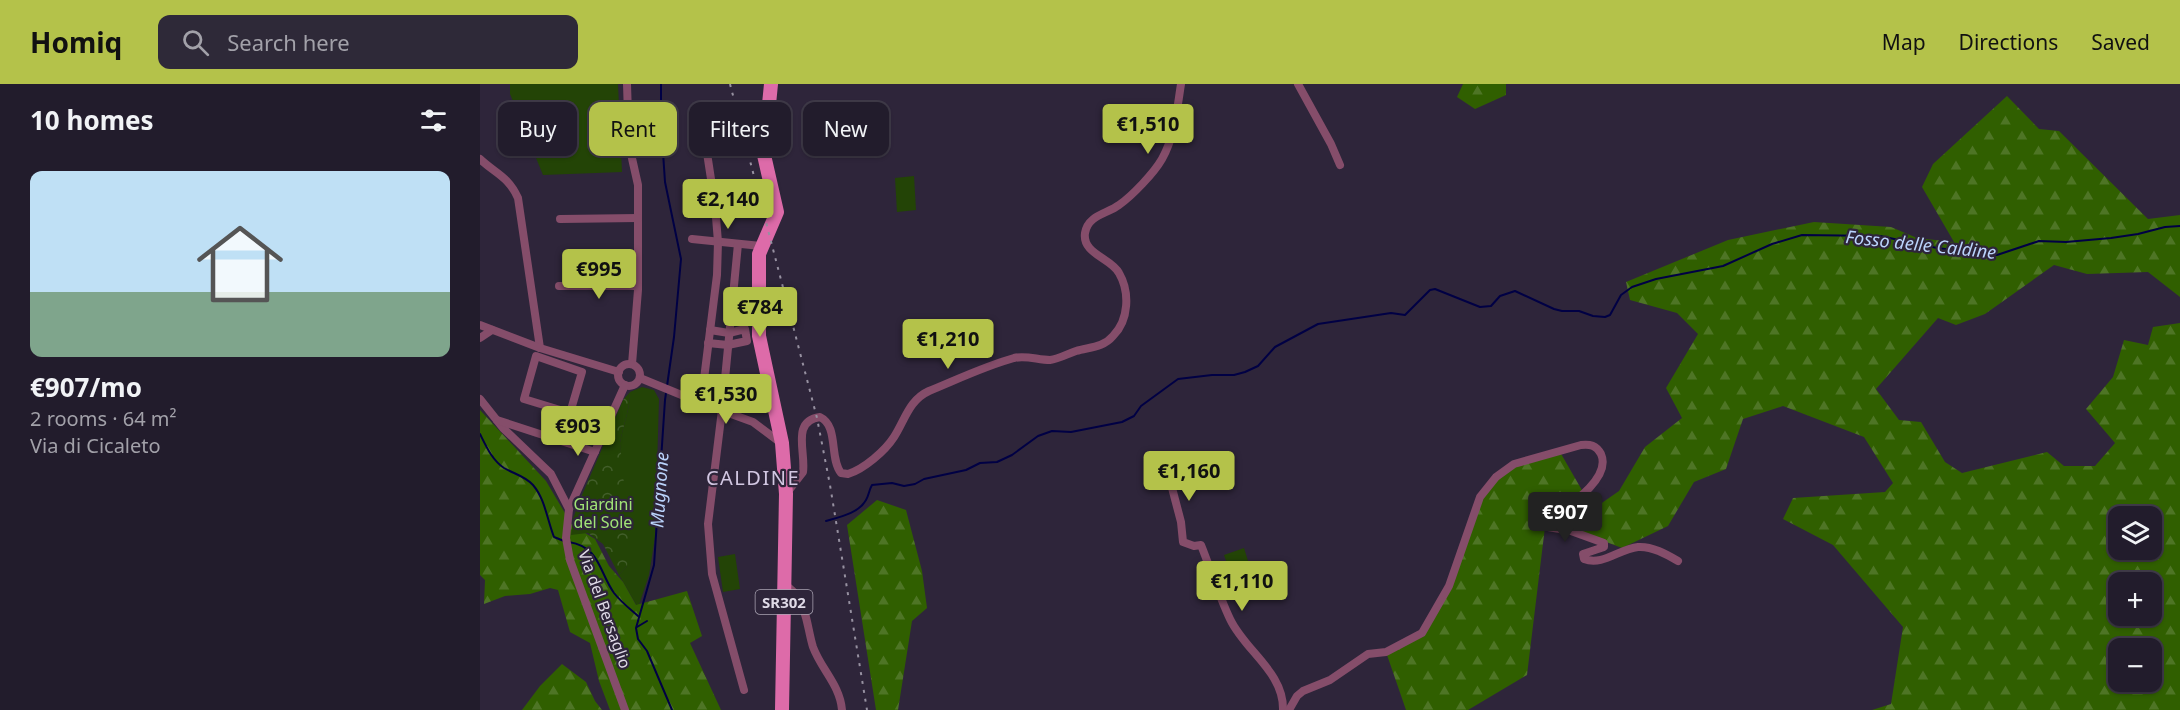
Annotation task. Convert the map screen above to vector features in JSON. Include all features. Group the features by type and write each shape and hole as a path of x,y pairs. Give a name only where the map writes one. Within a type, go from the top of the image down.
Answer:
{"main road":[{"name":"SR302","path":"771,84 764,155 777,212 759,254 759,336 782,443 786,494 782,710"}],"street":[{"path":"627,84 629,144 638,184 638,286 632,364"},
{"path":"786,494 803,472 802,435 805,424 809,420 820,417 825,420 831,433 838,470 843,474 848,474 863,465 890,442 912,404 927,392 1016,357 1049,360 1096,347 1113,336 1122,322 1127,304 1126,294 1119,272 1089,248 1085,240 1086,229 1097,216 1121,203 1161,159 1172,134 1181,84"},
{"path":"1298,84 1340,165"},
{"path":"701,403 717,275 718,242 707,156"},
{"path":"480,159 507,179 518,198 540,348"},
{"path":"560,219 638,218"},
{"path":"692,240 761,246"},
{"path":"738,244 708,524 712,574 744,690"},
{"path":"559,286 638,286"},
{"path":"480,325 540,348 619,372"},
{"path":"708,343 728,345 747,341 746,329 729,333 710,330"},
{"path":"480,338 492,330"},
{"path":"536,356 582,372 570,414 524,399 536,356"},
{"path":"632,364 639,369 640,378 636,384 625,385 620,381 619,372 623,366 632,364"},
{"path":"640,378 753,422 782,443"},
{"name":"Via del Bersaglio","path":"625,385 570,509 566,542 570,560 626,710"},
{"path":"480,399 497,420 551,474 570,509"},
{"path":"497,420 595,453"},
{"path":"1289,710 1303,691 1330,680 1368,654 1386,651 1422,633 1449,586 1480,497 1496,477 1514,464 1581,445 1589,444 1595,447 1600,453 1603,464 1600,475 1581,496 1549,520 1546,523 1548,527 1571,531 1604,543 1604,547 1583,554 1587,561 1601,560 1630,549 1644,547 1677,561"},
{"path":"1223,473 1205,480 1171,484 1184,542 1194,546 1202,545 1230,620 1239,635 1272,674 1280,688 1283,710"},
{"path":"785,584 798,596 813,647 820,663 834,681 842,710"}],"green space":[{"path":"510,84 618,84 619,102 589,102 589,156 621,156 622,172 543,175 535,156 577,156 577,102 513,102"},
{"path":"1463,84 1506,84 1506,95 1475,109 1457,97"},
{"path":"2007,96 2039,129 2059,131 2148,219 2180,215 2180,297 2148,272 2087,274 2054,265 1985,314 1956,325 1938,318 1876,389 1899,420 1921,422 1945,462 1962,473 2047,452 2064,466 2095,466 2115,443 2086,409 2113,377 2124,340 2148,345 2153,327 2180,323 2180,710 1872,710 1891,704 1903,627 1833,545 1783,519 1793,498 1885,492 1893,483 1864,437 1783,406 1743,419 1726,469 1694,482 1668,526 1622,548 1562,525 1545,527 1527,675 1468,710 1406,710 1386,652 1422,633 1449,586 1480,497 1514,464 1560,452 1583,492 1596,507 1619,491 1645,447 1682,418 1666,388 1698,334 1677,313 1630,300 1626,282 1728,240 1814,222 1891,227 1917,238 1954,242 1922,187 1933,164"},
{"path":"914,176 916,210 897,212 895,178"},
{"path":"642,387 654,390 659,399 655,537 649,575 638,608 619,575 627,566 620,443 630,392"},
{"name":"Giardini del Sole","path":"630,392 620,443 630,546 627,566 619,575 603,544 588,533 571,535 573,519 579,502 623,400"},
{"path":"480,410 546,481 572,525 595,539 609,566 623,582 636,605 687,591 702,636 690,643 721,710 610,710 599,681 590,643 570,632 558,590 550,588 530,594 505,596 484,604 485,580 480,575"},
{"path":"877,500 906,510 922,571 927,608 912,621 898,710 876,710 847,525"},
{"path":"1244,548 1255,583 1236,589 1224,555"},
{"path":"735,554 740,589 723,592 718,557"},
{"path":"562,664 586,682 602,710 522,710 540,686"}],"waterway":[{"name":"Mugnone","path":"661,84 665,182 681,259 674,337 665,400 654,565 636,628 638,639 647,651 672,710"},
{"name":"Fosso delle Caldine","path":"826,521 849,514 859,508 866,500 872,485 915,484 924,479 966,470 980,463 997,462 1012,455 1038,436 1052,431 1071,432 1122,422 1134,416 1141,406 1178,379 1234,375 1245,372 1258,366 1275,347 1318,324 1391,313 1405,315 1430,290 1435,289 1480,307 1491,306 1500,296 1515,291 1554,309 1579,311 1605,317 1610,315 1621,295 1632,287 1656,279 1723,266 1772,244 1802,235 1880,236 1937,248 1997,255 2039,241 2066,242 2111,238 2180,226"},
{"path":"480,434 500,465 533,485 543,503 554,537 564,541"},
{"path":"569,542 587,549 593,555 614,593 638,616"},
{"name":"Fosso delle Caldine","path":"637,627 647,621"}],"railway":[{"path":"730,84 817,418 867,710"}],"district":[{"name":"CALDINE","path":"753,477"}]}
